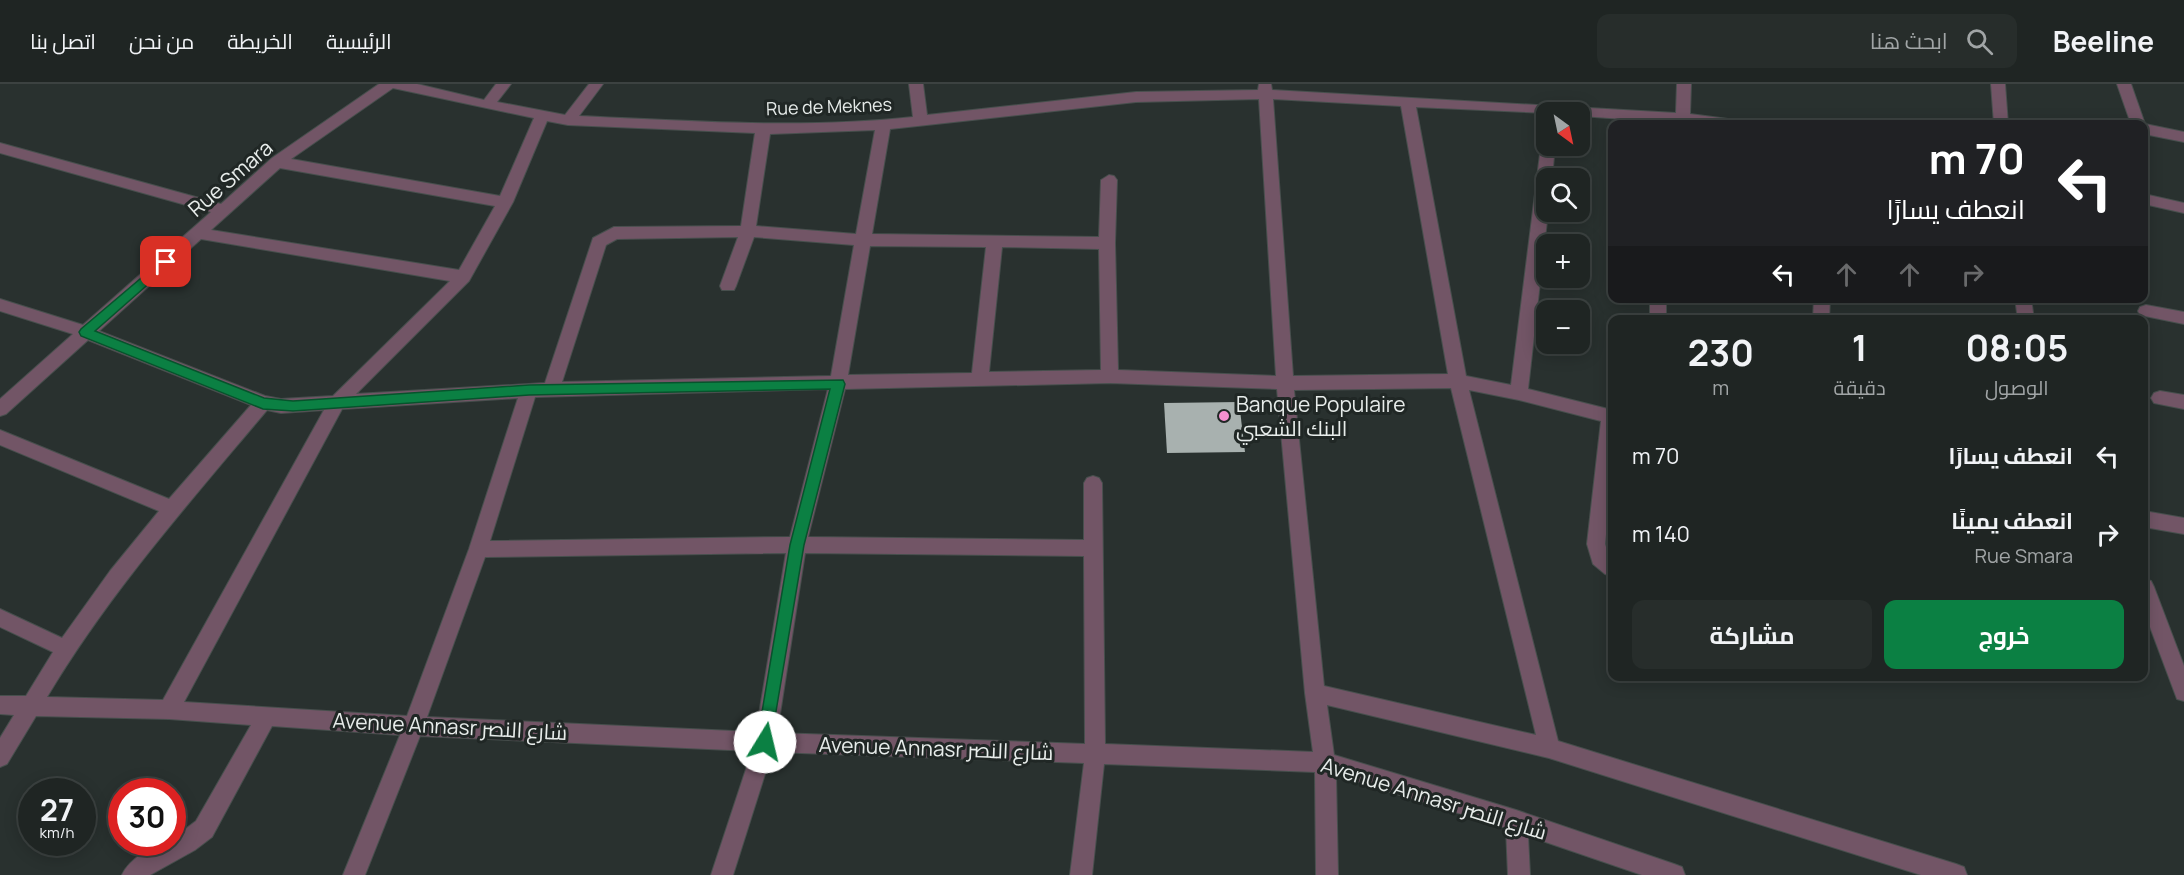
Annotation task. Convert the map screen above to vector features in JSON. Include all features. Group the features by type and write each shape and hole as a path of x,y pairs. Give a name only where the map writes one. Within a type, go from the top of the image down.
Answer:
{"street":[{"name":"Rue Smara","path":"0,410 277,162 389,84"},
{"name":"Rue de Meknes","path":"397,84 542,117 763,129 883,125 1136,97 1266,89 1408,103 1536,110"},
{"path":"487,105 504,84"},
{"path":"568,120 596,84"},
{"path":"916,84 921,121"},
{"path":"1683,118 1684,84"},
{"path":"1998,84 2001,120"},
{"path":"2124,84 2137,120"},
{"path":"1266,89 1286,383 1315,693 1324,762 1327,875"},
{"path":"1408,103 1458,381 1549,748"},
{"name":"Rue de Meknes","path":"1590,114 1658,120 1683,118 1698,120"},
{"path":"169,710 337,403 463,277 505,202 542,117"},
{"path":"722,875 765,742 797,545 838,384 883,125"},
{"path":"728,286 748,231 763,129"},
{"path":"2148,130 2184,137"},
{"path":"0,148 224,210"},
{"path":"1519,393 1547,156"},
{"path":"277,162 505,202"},
{"path":"1109,180 1107,243 1110,376"},
{"path":"2148,201 2184,208"},
{"path":"551,389 601,239 611,234 748,231 864,240 1107,243"},
{"path":"198,233 463,277"},
{"path":"980,380 995,241"},
{"path":"0,305 85,332 263,404 293,406 551,389 1110,376 1286,383 1458,381 1519,393 1608,416"},
{"path":"2146,311 2184,318"},
{"path":"354,875 414,726 478,549 529,390"},
{"path":"2160,398 2184,402"},
{"path":"0,757 97,603 172,508 263,404"},
{"path":"0,437 172,508"},
{"path":"1608,442 1596,544 1600,558 1608,565"},
{"path":"1081,875 1095,754 1093,483"},
{"path":"2148,520 2184,526"},
{"path":"478,549 797,545 1092,548"},
{"path":"2148,598 2184,692"},
{"path":"0,618 66,649"},
{"path":"1315,693 1549,748 1956,875"},
{"name":"Avenue Annasr شارع النصر","path":"0,705 169,710 414,726 765,742 1324,762 1516,821 1674,875"},
{"path":"133,875 148,862 198,836 204,829 267,716"},
{"path":"1516,821 1519,875"}],"building":[{"path":"1239,402 1245,452 1167,453 1164,403"}],"place":[{"name":"Banque Populaire البنك الشعبي","path":"1224,416"}],"route":[{"path":"166,262 85,332 263,404 293,406 529,390 838,384 797,545 765,742"}]}
